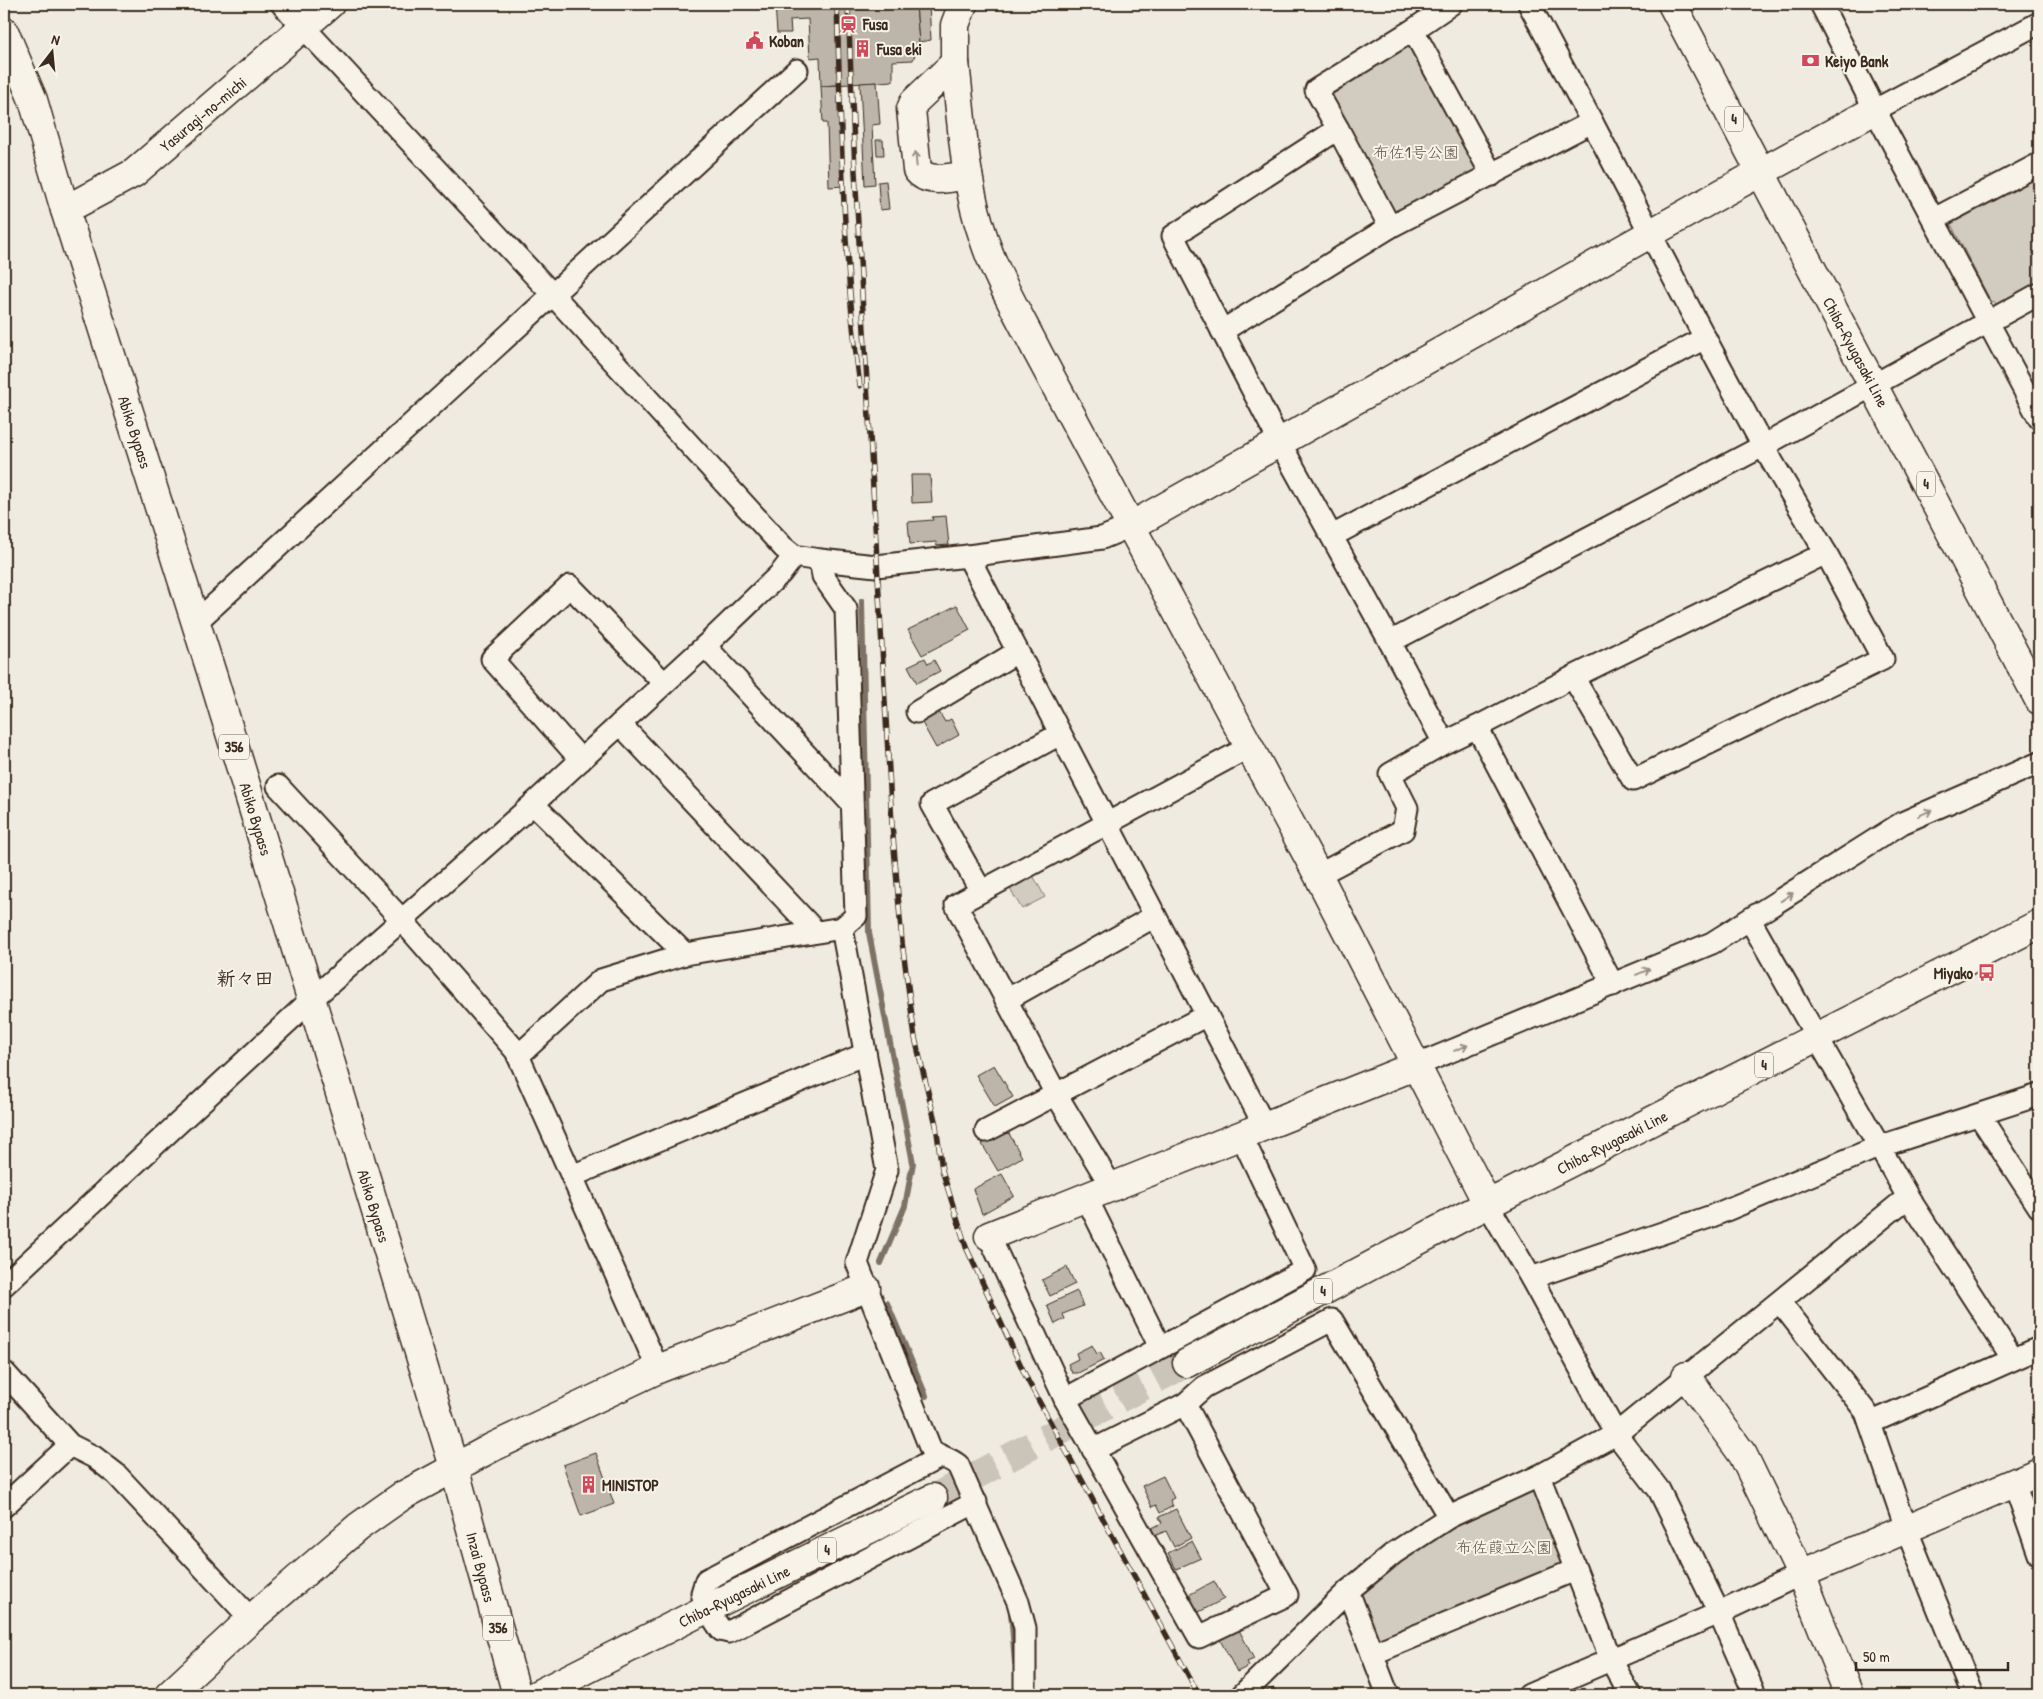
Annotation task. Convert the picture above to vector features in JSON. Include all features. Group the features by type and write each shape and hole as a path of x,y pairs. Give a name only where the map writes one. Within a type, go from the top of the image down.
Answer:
{"main road":[{"name":"Yasuragi-no-michi","path":"65,210 134,173 330,4"},
{"path":"963,4 955,25 955,63 968,175 975,211 984,241 1010,297 1318,875 1488,1205"},
{"name":"Chiba-Ryugasaki Line","path":"1672,4 1762,171 2039,700"},
{"name":"Abiko Bypass","path":"4,30 33,100 65,210 195,622 454,1467"},
{"path":"955,63 914,102 912,109 917,170 922,176 930,180 968,175"},
{"path":"1131,526 1762,171 1875,110"},
{"name":"Chiba-Ryugasaki Line","path":"1187,1363 1488,1205 2039,924"},
{"path":"989,1236 1416,1066"},
{"path":"169,1695 251,1619 358,1527 402,1496 491,1448 658,1369 866,1288"},
{"path":"1686,1376 1743,1455 1801,1574 1849,1695"},
{"name":"Inzai Bypass","path":"454,1467 517,1695"},
{"path":"1801,1574 2039,1472"},
{"name":"Chiba-Ryugasaki Line","path":"536,1695 933,1498"}],"street":[{"path":"282,4 553,294 783,548 794,556 876,566 1102,538 1131,526"},
{"path":"1390,227 1316,90 1413,30 1451,4"},
{"path":"1529,4 1763,446 1826,552 1883,659 1632,780 1573,677"},
{"path":"1821,4 1875,110 2039,418"},
{"path":"1875,110 2039,23"},
{"path":"1413,30 1492,175"},
{"path":"195,622 797,70"},
{"path":"1222,332 1390,227 1592,122"},
{"path":"1338,129 1173,236 1280,443 1444,743"},
{"path":"1934,219 2039,164"},
{"path":"1390,642 1763,446 2039,294"},
{"path":"1332,536 1705,338"},
{"path":"1318,875 1403,830 1407,808 1390,774 1444,743 1573,677 1826,552"},
{"path":"4,1285 310,1001 581,760 705,646 782,573 794,556"},
{"path":"968,556 1206,1015 1305,1270 1065,1398"},
{"path":"518,1056 601,980 685,954 842,928 856,916 846,609 823,576 820,560"},
{"path":"581,760 492,659 570,586 664,683"},
{"path":"705,646 852,804"},
{"path":"917,712 1018,652"},
{"path":"620,724 816,932"},
{"path":"1477,727 1613,985"},
{"path":"981,891 932,804 1060,734"},
{"path":"1111,1186 1056,1094 956,905 1249,747"},
{"path":"1416,1066 1712,943 1902,823 2039,763"},
{"path":"278,786 401,920 516,1050 658,1369"},
{"path":"532,804 685,954"},
{"path":"1006,1000 1155,916"},
{"path":"1750,920 1878,1147 1908,1197 2013,1359"},
{"path":"842,928 887,1170 857,1263 931,1450 940,1457 952,1460 958,1465 976,1502 1018,1602 1026,1628 1025,1695"},
{"path":"986,1131 1206,1015"},
{"path":"572,1176 865,1054"},
{"path":"1531,1278 1712,1216 1878,1147 2039,1095"},
{"path":"1979,1115 2039,1207"},
{"path":"1086,1197 1160,1347"},
{"path":"1242,1695 1348,1591 1394,1553 1449,1518 1539,1476 1616,1434 1908,1197"},
{"path":"1488,1205 1531,1278 1616,1434 1659,1490 1720,1613 1754,1695"},
{"path":"989,1236 1065,1398 1199,1637 1287,1595 1185,1404"},
{"path":"1780,1302 1866,1412 1906,1528 1973,1695"},
{"path":"1093,1450 1185,1404 1204,1388 1332,1320 1449,1518"},
{"path":"1870,1423 2039,1348"},
{"path":"4,1372 70,1445 94,1457 116,1474 251,1619"},
{"path":"4,1506 70,1445"},
{"path":"940,1457 706,1580 702,1592 707,1609 721,1630 729,1632 976,1502"},
{"path":"1539,1476 1611,1660 1630,1695"},
{"path":"2014,1483 2039,1554"},
{"path":"1372,1654 1575,1570"},
{"path":"1529,1695 1720,1613 1801,1574"},
{"path":"1348,1591 1388,1695"}],"green space":[{"name":"布佐1号公園","path":"1410,44 1480,173 1396,215 1332,95"},
{"path":"2039,177 2039,286 2003,305 1991,302 1951,224"},
{"path":"1030,870 1045,897 1022,909 1007,884"},
{"name":"布佐葭立公園","path":"1539,1476 1575,1570 1372,1654 1348,1591 1394,1553"}],"building":[{"name":"Fusa eki","path":"775,4 916,4 919,42 913,60 893,61 893,81 821,86 820,57 810,58 808,19 790,20 791,33 777,33"},
{"path":"916,4 929,4 931,40 919,42"},
{"path":"877,82 880,124 872,125 875,184 865,185 860,83"},
{"path":"839,85 844,186 829,187 827,123 823,123 821,86"},
{"path":"876,140 883,140 884,155 877,155"},
{"path":"886,181 889,209 880,210 878,182"},
{"path":"911,475 930,475 932,502 912,503"},
{"path":"946,516 949,545 937,546 936,542 910,544 908,522 933,520 932,517"},
{"path":"957,605 970,630 922,655 908,630"},
{"path":"925,658 928,664 934,660 940,671 917,683 908,666"},
{"path":"939,712 945,722 951,719 959,735 936,748 921,721"},
{"path":"994,1065 1013,1097 995,1107 976,1075"},
{"path":"1007,1130 1022,1157 998,1171 982,1144"},
{"path":"1002,1174 1014,1196 982,1214 973,1189"},
{"path":"1067,1267 1075,1284 1050,1296 1042,1280"},
{"path":"1077,1291 1083,1306 1063,1314 1065,1319 1055,1324 1047,1305"},
{"path":"1092,1345 1097,1354 1100,1352 1104,1360 1078,1373 1072,1373 1068,1364 1078,1359 1076,1353"},
{"name":"MINISTOP","path":"596,1453 614,1504 581,1516 563,1465"},
{"path":"1163,1476 1174,1498 1170,1500 1173,1506 1160,1513 1156,1505 1152,1507 1142,1486"},
{"path":"1176,1509 1191,1538 1174,1547 1166,1531 1154,1536 1150,1529 1162,1523 1159,1517"},
{"path":"1192,1541 1201,1558 1176,1569 1168,1553"},
{"path":"1214,1581 1224,1599 1197,1613 1187,1596"},
{"path":"1239,1630 1254,1659 1247,1662 1249,1666 1237,1672 1220,1640"},
{"path":"1274,1688 1277,1695 1254,1695"}],"waterway":[{"path":"862,601 869,933 913,1163 905,1206 881,1263"},
{"path":"887,1303 926,1396"},
{"path":"1011,1611 1015,1663"}],"tunnel":[{"path":"933,1498 1187,1363"}],"railway":[{"path":"837,4 846,243 860,386"},
{"path":"848,4 855,171 892,824 902,942 915,1038 936,1125 942,1170 966,1247 1028,1381 1199,1695"}],"place":[{"name":"Fusa","path":"849,24"},
{"name":"Koban","path":"755,41"},
{"name":"Fusa eki","path":"863,49"},
{"name":"Keiyo Bank","path":"1811,61"},
{"name":"Miyako","path":"1987,973"},
{"name":"MINISTOP","path":"588,1485"}],"district":[{"name":"新々田","path":"245,978"}]}
